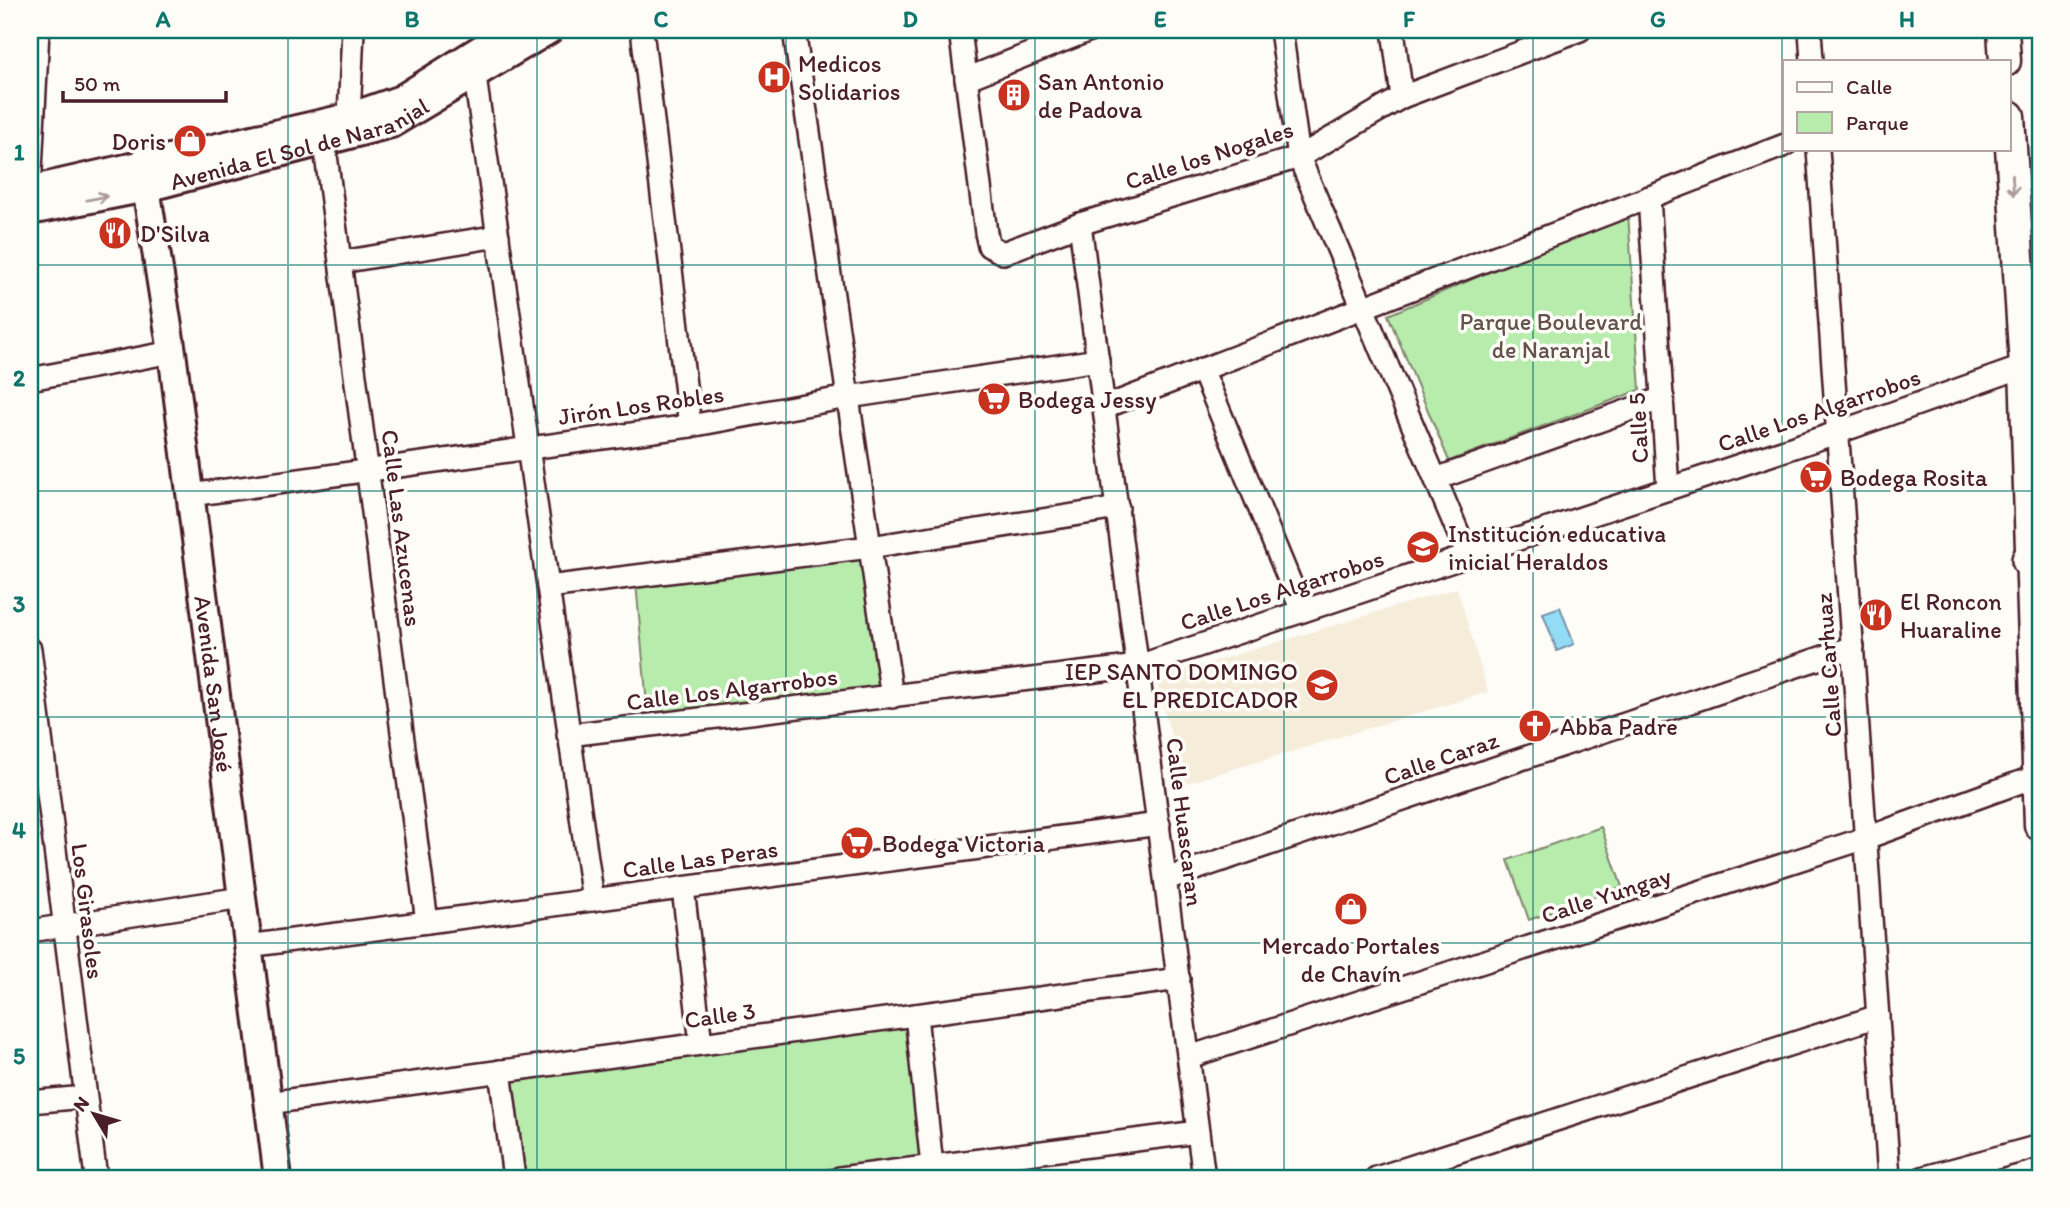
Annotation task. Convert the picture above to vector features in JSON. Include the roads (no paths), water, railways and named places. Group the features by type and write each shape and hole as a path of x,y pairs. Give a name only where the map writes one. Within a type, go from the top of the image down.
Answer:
{"main road":[{"path":"2003,30 2005,60"},
{"path":"2010,133 2035,567 2040,825"}],"street":[{"path":"30,190 38,30"},
{"path":"349,117 353,30"},
{"name":"Avenida El Sol de Naranjal","path":"30,211 146,188 391,124 475,77 549,30"},
{"path":"642,30 690,426"},
{"path":"794,30 892,697"},
{"path":"960,30 966,79 1090,30"},
{"path":"1282,30 1299,157 1468,556"},
{"path":"1392,30 1402,97"},
{"name":"Calle los Nogales","path":"966,79 986,233 989,246 1003,253 1080,223 1299,157 1402,97 1550,35 1580,30"},
{"path":"1810,30 1812,60"},
{"name":"Avenida El Sol de Naranjal","path":"30,190 142,162 349,117 401,99 507,31"},
{"path":"475,77 593,900"},
{"name":"Calle Las Azucenas","path":"324,140 427,922"},
{"path":"1105,407 1783,146"},
{"name":"Calle Carhuaz","path":"1818,150 1889,1178"},
{"name":"Avenida San José","path":"142,162 172,352 278,1178"},
{"name":"Calle 5","path":"1649,197 1668,489"},
{"name":"Calle Huascaran","path":"1080,223 1204,1178"},
{"path":"341,262 498,236"},
{"path":"30,379 172,352"},
{"name":"Jirón Los Robles","path":"191,495 690,426 848,397 1098,360"},
{"name":"Calle Los Algarrobos","path":"568,735 1138,666 1839,432 2025,366"},
{"path":"1202,369 1302,611"},
{"path":"1436,479 1663,398"},
{"path":"548,587 870,547 1118,508"},
{"name":"Calle Caraz","path":"1166,878 1853,647"},
{"name":"Los Girasoles","path":"30,649 37,775 63,927 96,1178"},
{"name":"Calle Yungay","path":"1189,1057 1866,838 2037,776"},
{"name":"Calle Las Peras","path":"248,946 1159,824"},
{"path":"683,888 701,1044"},
{"path":"30,931 242,898"},
{"name":"Calle 3","path":"268,1103 1179,979"},
{"path":"916,1015 932,1167"},
{"path":"1376,1178 1437,1169 1878,1016"},
{"path":"500,1072 514,1178"},
{"path":"30,1102 85,1097"},
{"path":"840,1178 1198,1132"},
{"path":"1922,1178 2040,1146"}],"water":[{"path":"1560,607 1574,644 1557,651 1543,613"}],"place":[{"name":"Medicos Solidarios","path":"774,77"},
{"name":"San Antonio de Padova","path":"1014,95"},
{"name":"Doris","path":"190,141"},
{"name":"D'Silva","path":"115,233"},
{"name":"Bodega Jessy","path":"994,399"},
{"name":"Bodega Rosita","path":"1816,477"},
{"name":"Institución educativa inicial Heraldos","path":"1423,547"},
{"name":"El Roncon Huaraline","path":"1876,615"},
{"name":"IEP SANTO DOMINGO EL PREDICADOR","path":"1322,685"},
{"name":"Abba Padre","path":"1535,726"},
{"name":"Bodega Victoria","path":"857,843"},
{"name":"Mercado Portales de Chavín","path":"1351,909"}],"park label":[{"name":"Parque Boulevard de Naranjal","path":"1551,335"}]}
